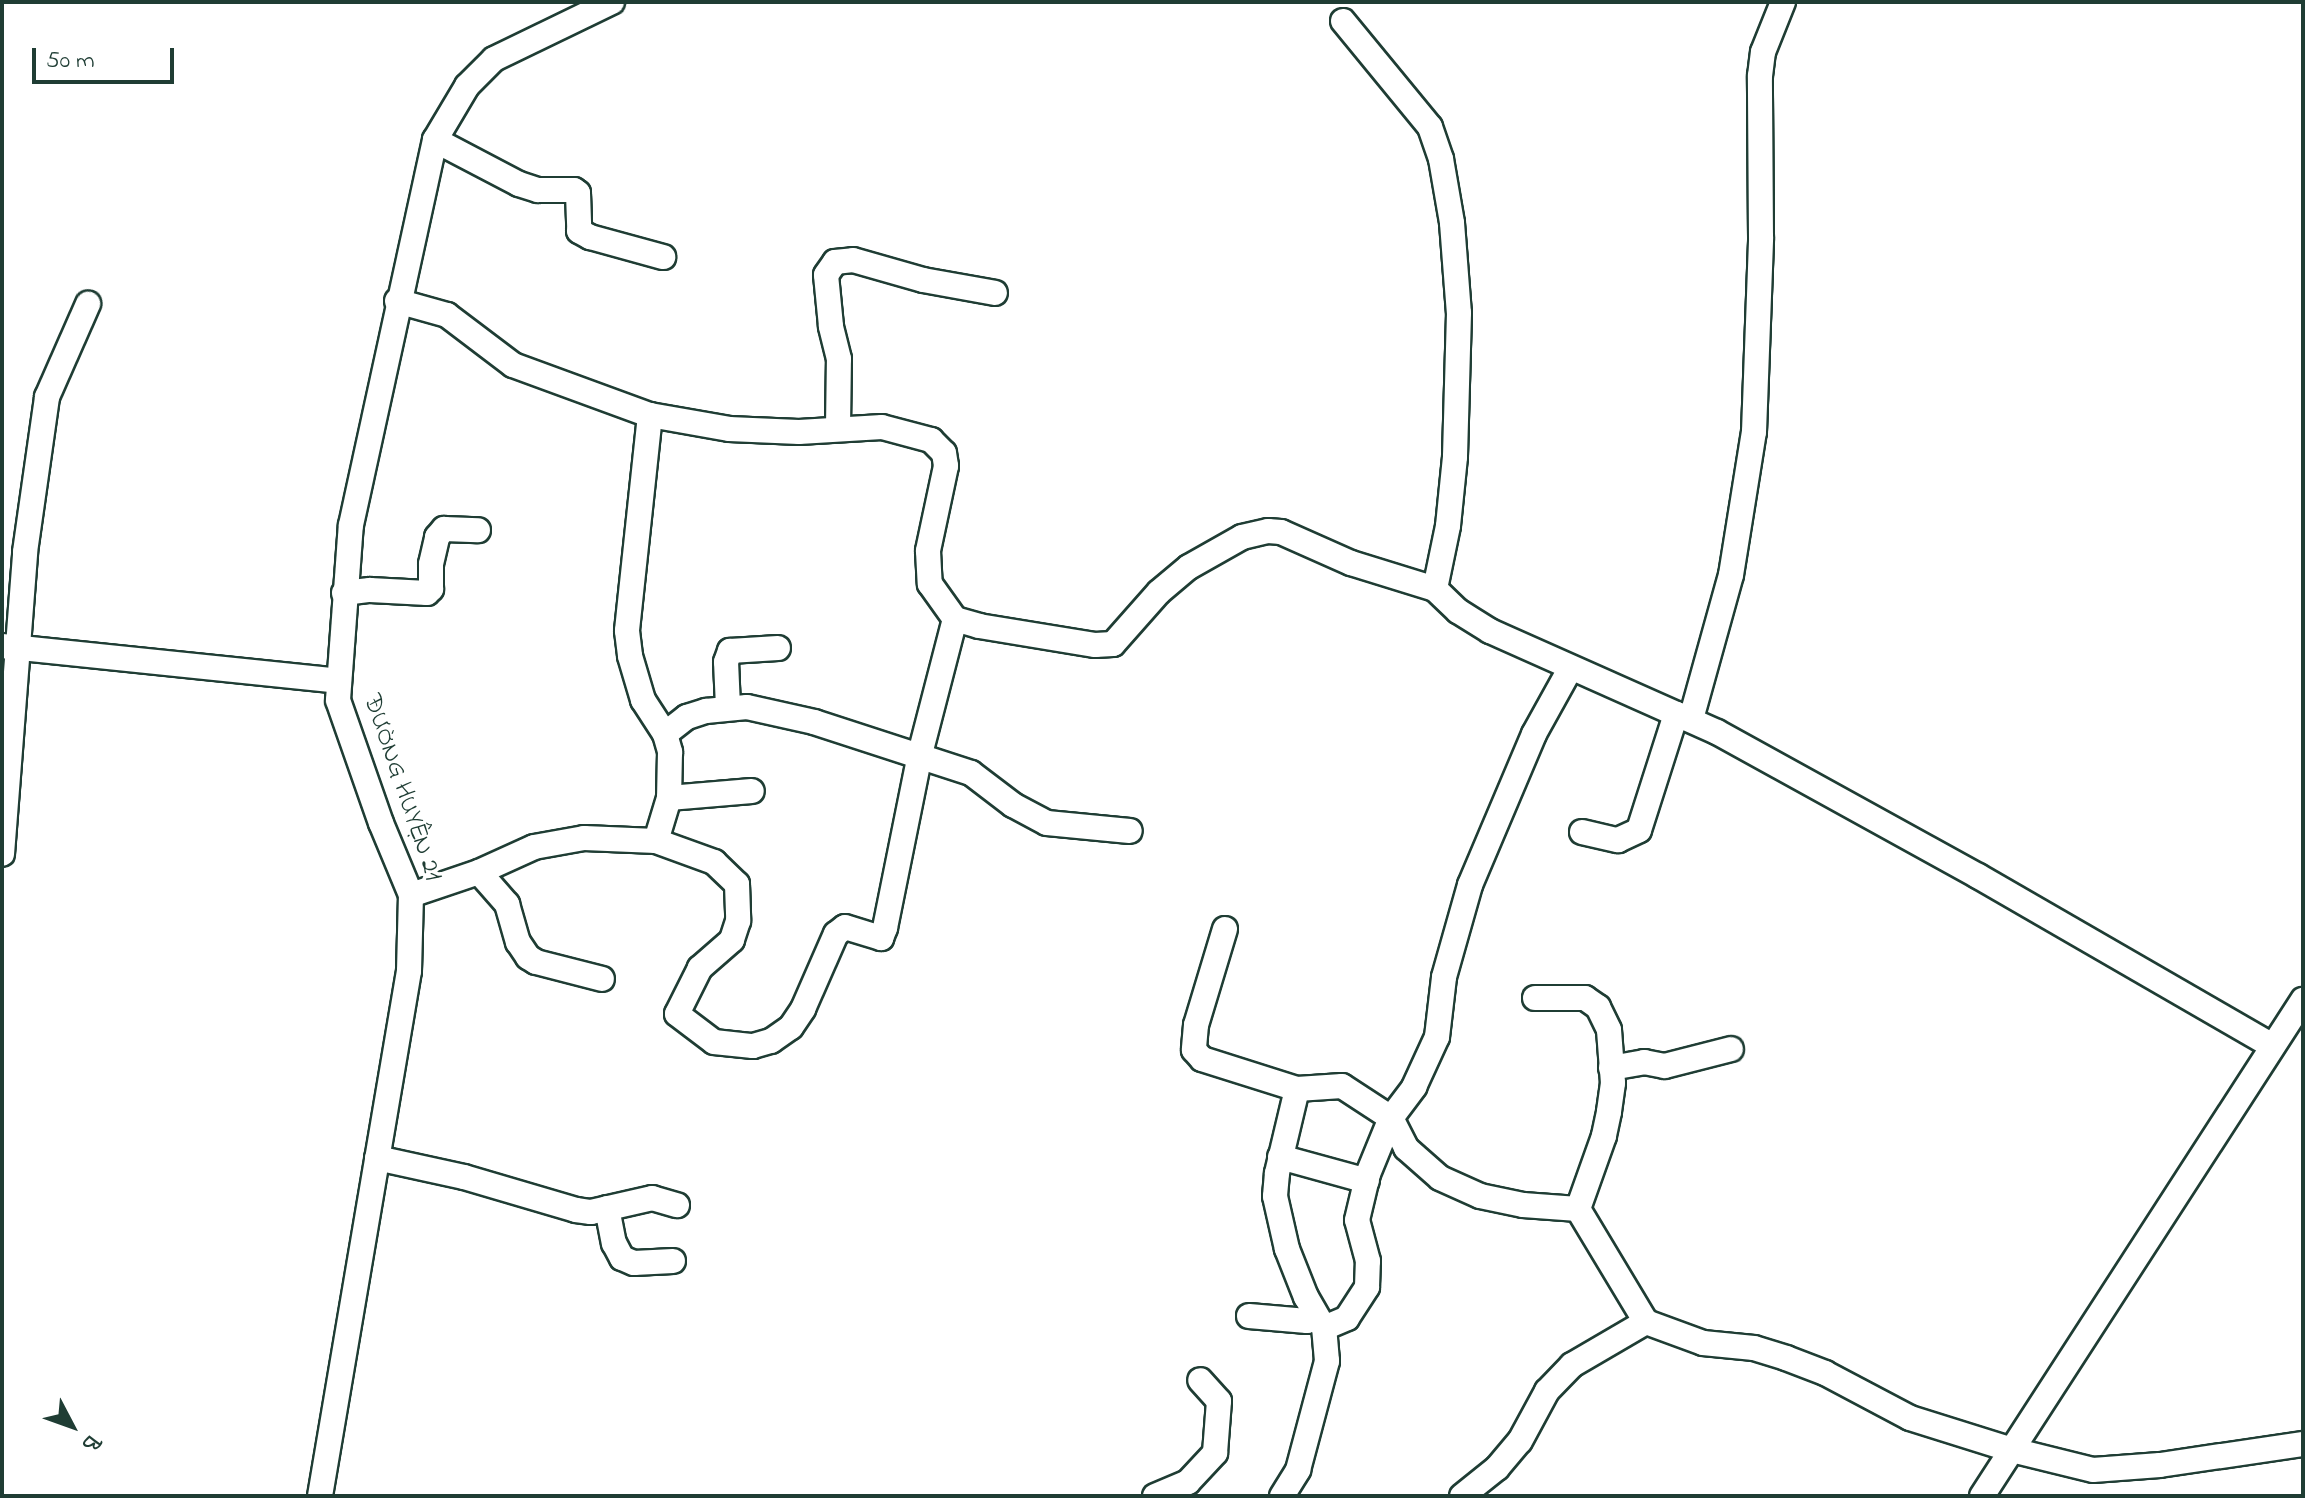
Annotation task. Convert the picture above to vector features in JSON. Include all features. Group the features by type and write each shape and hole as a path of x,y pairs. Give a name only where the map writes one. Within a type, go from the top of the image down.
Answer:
{"street":[{"name":"ĐƯỜNG HUYỆN 21","path":"320,1496 409,971 411,895 381,823 338,700 351,525 397,301 435,140 467,86 494,59 612,2"},
{"path":"1582,832 1618,840 1639,830 1684,717 1731,575 1754,432 1761,237 1760,76 1763,52 1783,2"},
{"path":"1343,21 1430,127 1441,159 1452,223 1459,313 1455,457 1448,526 1435,589"},
{"path":"435,140 519,184 538,190 574,190 578,193 579,231 590,237 663,257"},
{"path":"838,427 839,359 831,326 826,275 835,262 853,260 923,280 995,293"},
{"path":"397,301 447,315 513,365 650,415 729,429 799,432 838,427 882,427 918,436 940,446 946,466 928,551 928,576 933,591 955,619 1023,634 1095,645 1113,644 1159,592 1189,567 1242,537 1268,531 1281,532 1351,563 1435,589 1472,622 1570,669 1684,717 1978,876 2272,1046"},
{"path":"2,854 14,549 47,397 88,304"},
{"path":"650,415 627,631 630,656 643,700 665,734 672,771 669,798 656,841"},
{"path":"344,593 370,590 427,593 431,589 431,564 437,537 444,529 478,530"},
{"path":"411,895 479,872 534,847 584,838 656,841 714,862 737,884 738,921 732,940 700,968 677,1014 714,1042 753,1046 771,1041 791,1027 803,1009 836,934 845,927 881,938 920,754 955,619"},
{"path":"10,647 338,681"},
{"path":"728,707 726,662 730,651 778,648"},
{"path":"1249,1316 1320,1322 1347,1318 1367,1287 1368,1261 1357,1220 1367,1181 1391,1118 1414,1087 1437,1037 1444,977 1470,885 1534,734 1570,669"},
{"path":"665,734 687,717 728,707 747,707 814,722 971,773 1013,805 1047,823 1130,831"},
{"path":"669,798 752,791"},
{"path":"479,872 507,904 518,942 528,957 602,979"},
{"path":"1225,929 1196,1025 1194,1050 1213,1064 1297,1089 1342,1086 1391,1118 1406,1148 1440,1178 1480,1196 1523,1205 1578,1209"},
{"path":"1535,998 1585,998 1598,1007 1609,1030 1613,1083 1604,1136 1578,1209"},
{"path":"1982,1496 2303,1000"},
{"path":"1611,1068 1644,1062 1665,1066 1731,1049"},
{"path":"1282,1496 1298,1470 1327,1361 1320,1322 1287,1249 1277,1210 1280,1157 1297,1089"},
{"path":"1280,1157 1367,1181"},
{"path":"377,1158 494,1185 576,1210 607,1208 652,1198 677,1205"},
{"path":"607,1208 614,1243 622,1258 634,1263 673,1261"},
{"path":"1578,1209 1646,1322 1703,1343 1754,1348 1786,1358 1825,1373 1910,1418 2012,1450 2093,1470 2160,1465 2303,1444"},
{"path":"1462,1496 1497,1468 1520,1441 1547,1391 1572,1365 1646,1322"},
{"path":"1155,1496 1188,1482 1215,1453 1219,1401 1200,1380"}]}
